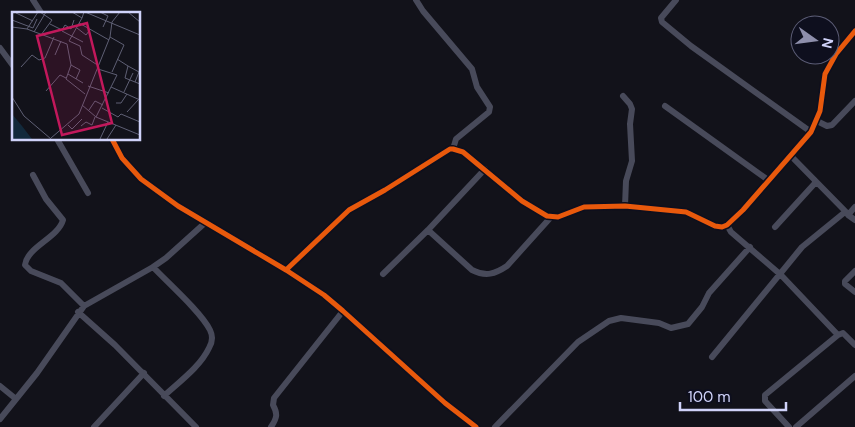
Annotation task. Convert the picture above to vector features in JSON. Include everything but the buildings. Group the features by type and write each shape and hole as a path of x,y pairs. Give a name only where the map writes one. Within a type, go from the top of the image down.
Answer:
{"street":[{"path":"34,0 41,12"},
{"path":"416,0 423,11 473,70 477,87 490,107 489,112 456,139 454,148"},
{"path":"676,0 661,18 662,22 691,46 811,132"},
{"path":"286,270 350,210 445,151 454,148 463,152 485,169 522,201 551,217 558,217 584,207 624,206 686,212 719,227 727,225 739,215 811,132 817,122 820,111 825,74 832,61 854,36"},
{"path":"0,48 12,64"},
{"path":"623,96 632,109 630,124 632,161 626,181 624,206"},
{"path":"817,122 826,126 832,126 855,102"},
{"path":"665,106 768,180"},
{"path":"58,140 88,193"},
{"path":"113,140 122,158 141,179 178,206 286,270 343,311 445,403 476,427"},
{"path":"791,156 855,220"},
{"path":"383,274 428,230 485,169"},
{"path":"33,175 50,204 63,220 57,230 28,257 26,265 31,270 61,283 84,306"},
{"path":"775,227 816,182"},
{"path":"712,357 802,247 855,207"},
{"path":"428,230 472,270 480,274 489,275 507,266 551,217"},
{"path":"0,419 37,373 84,306 153,267 166,258 206,222"},
{"path":"727,225 731,232 781,275 838,335"},
{"path":"495,427 578,342 609,321 621,318 659,323 670,328 688,324 702,307 709,293 750,247"},
{"path":"153,267 202,318 212,338 209,349 200,362 164,396"},
{"path":"855,271 845,284 855,292"},
{"path":"271,427 277,416 273,405 274,398 343,311"},
{"path":"78,312 144,373 164,396 196,427"},
{"path":"788,427 765,401 764,395 838,335 843,333 855,345"},
{"path":"94,427 144,373"},
{"path":"796,427 855,376"},
{"path":"0,386 16,399"},
{"path":"464,427 467,420"}],"cycle path":[{"path":"286,270 349,210 450,149 463,152 522,201 547,216 558,217 584,207 625,206 686,212 715,226 722,227 727,225 743,210 811,132 820,111 825,74 836,54 855,31"},
{"path":"113,140 122,158 141,179 178,206 286,270 324,295 445,403 476,427"}]}
